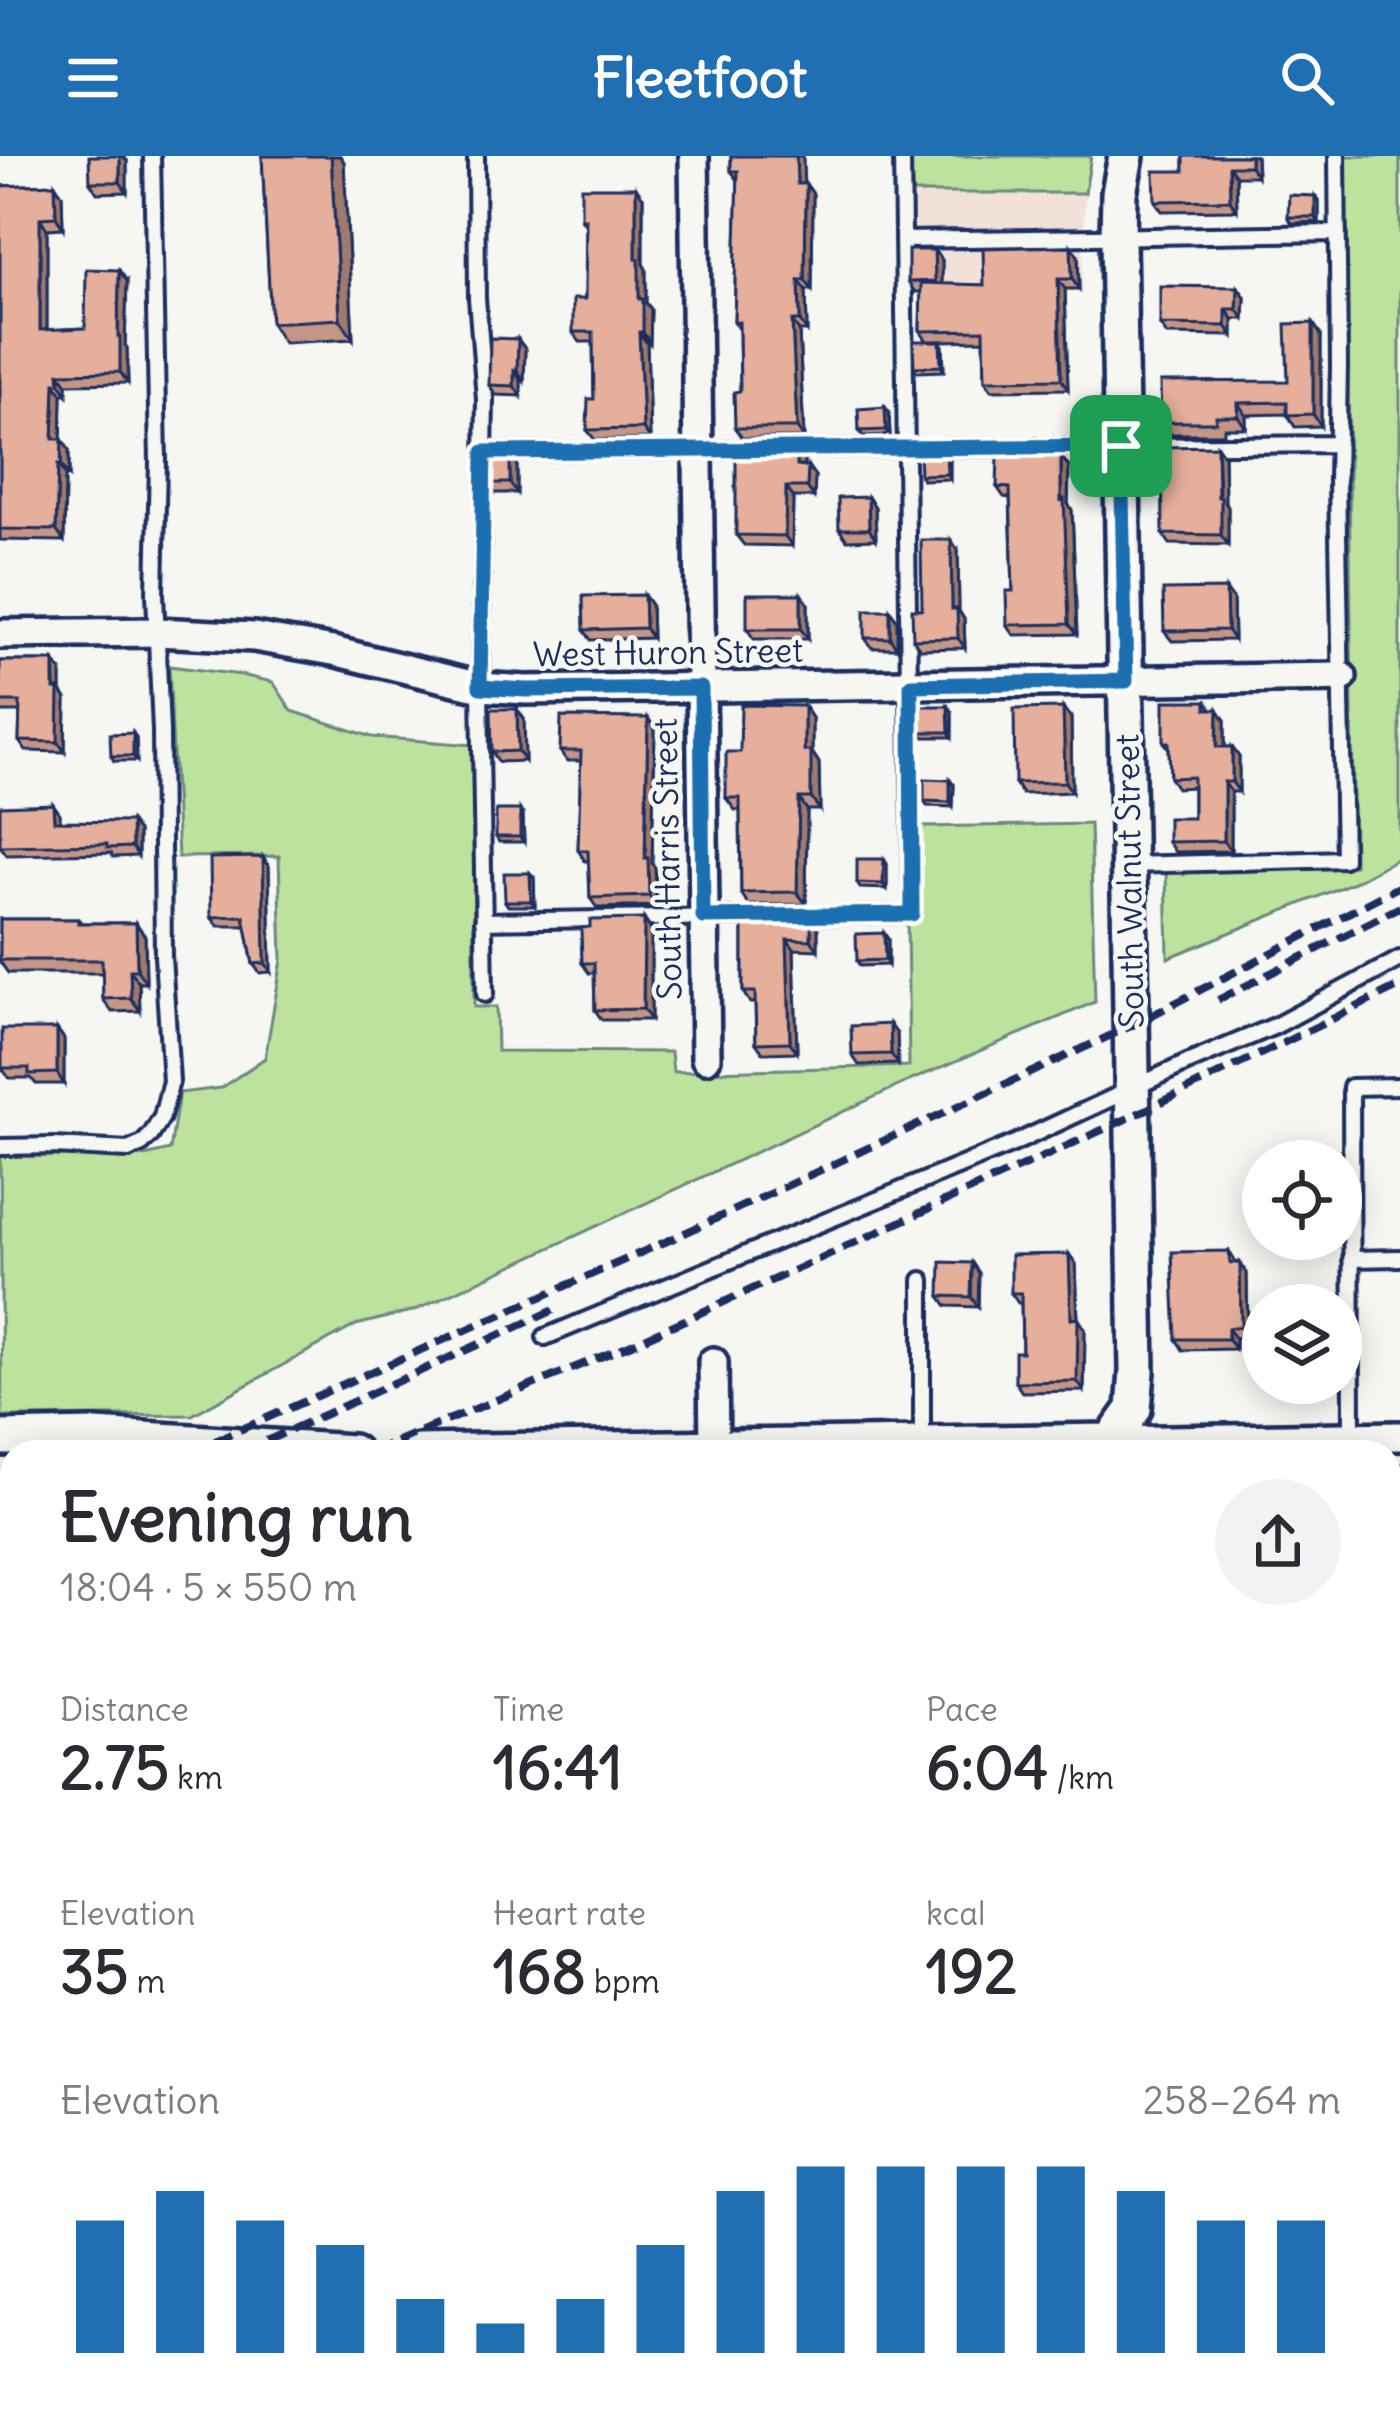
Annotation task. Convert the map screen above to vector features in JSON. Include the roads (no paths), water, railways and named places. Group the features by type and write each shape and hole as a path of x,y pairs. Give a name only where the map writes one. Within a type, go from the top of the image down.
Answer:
{"street":[{"name":"South Harris Street","path":"694,156 706,1058"},
{"name":"South Walnut Street","path":"1111,1440 1134,1409 1137,1371 1118,238 1118,193 1126,156"},
{"name":"West Huron Street","path":"0,634 157,632 254,637 480,687 526,690 1342,677"},
{"path":"713,1362 714,1440"},
{"path":"1324,1440 1400,1436"},
{"path":"0,1438 159,1440"}],"lane":[{"path":"0,1147 128,1150 142,1144 162,1117 171,1081 163,956 152,156"},
{"path":"476,156 477,298 485,399 480,687 485,994"},
{"path":"483,922 912,914 902,156"},
{"path":"1129,865 1344,859 1337,156"},
{"path":"903,240 1338,233"},
{"path":"484,452 1338,444"},
{"path":"545,1337 1015,1143 1275,1026 1400,959"},
{"path":"1351,1140 1351,1087 1400,1086"},
{"path":"1362,1259 1400,1258"},
{"path":"1351,1260 1352,1437"},
{"path":"922,1280 922,1440"}],"railway":[{"path":"217,1440 674,1238 1131,1026 1400,886"},
{"path":"1218,1000 1400,907"},
{"path":"400,1440 634,1343 1133,1116 1400,986"},
{"path":"268,1440 561,1307"}]}
